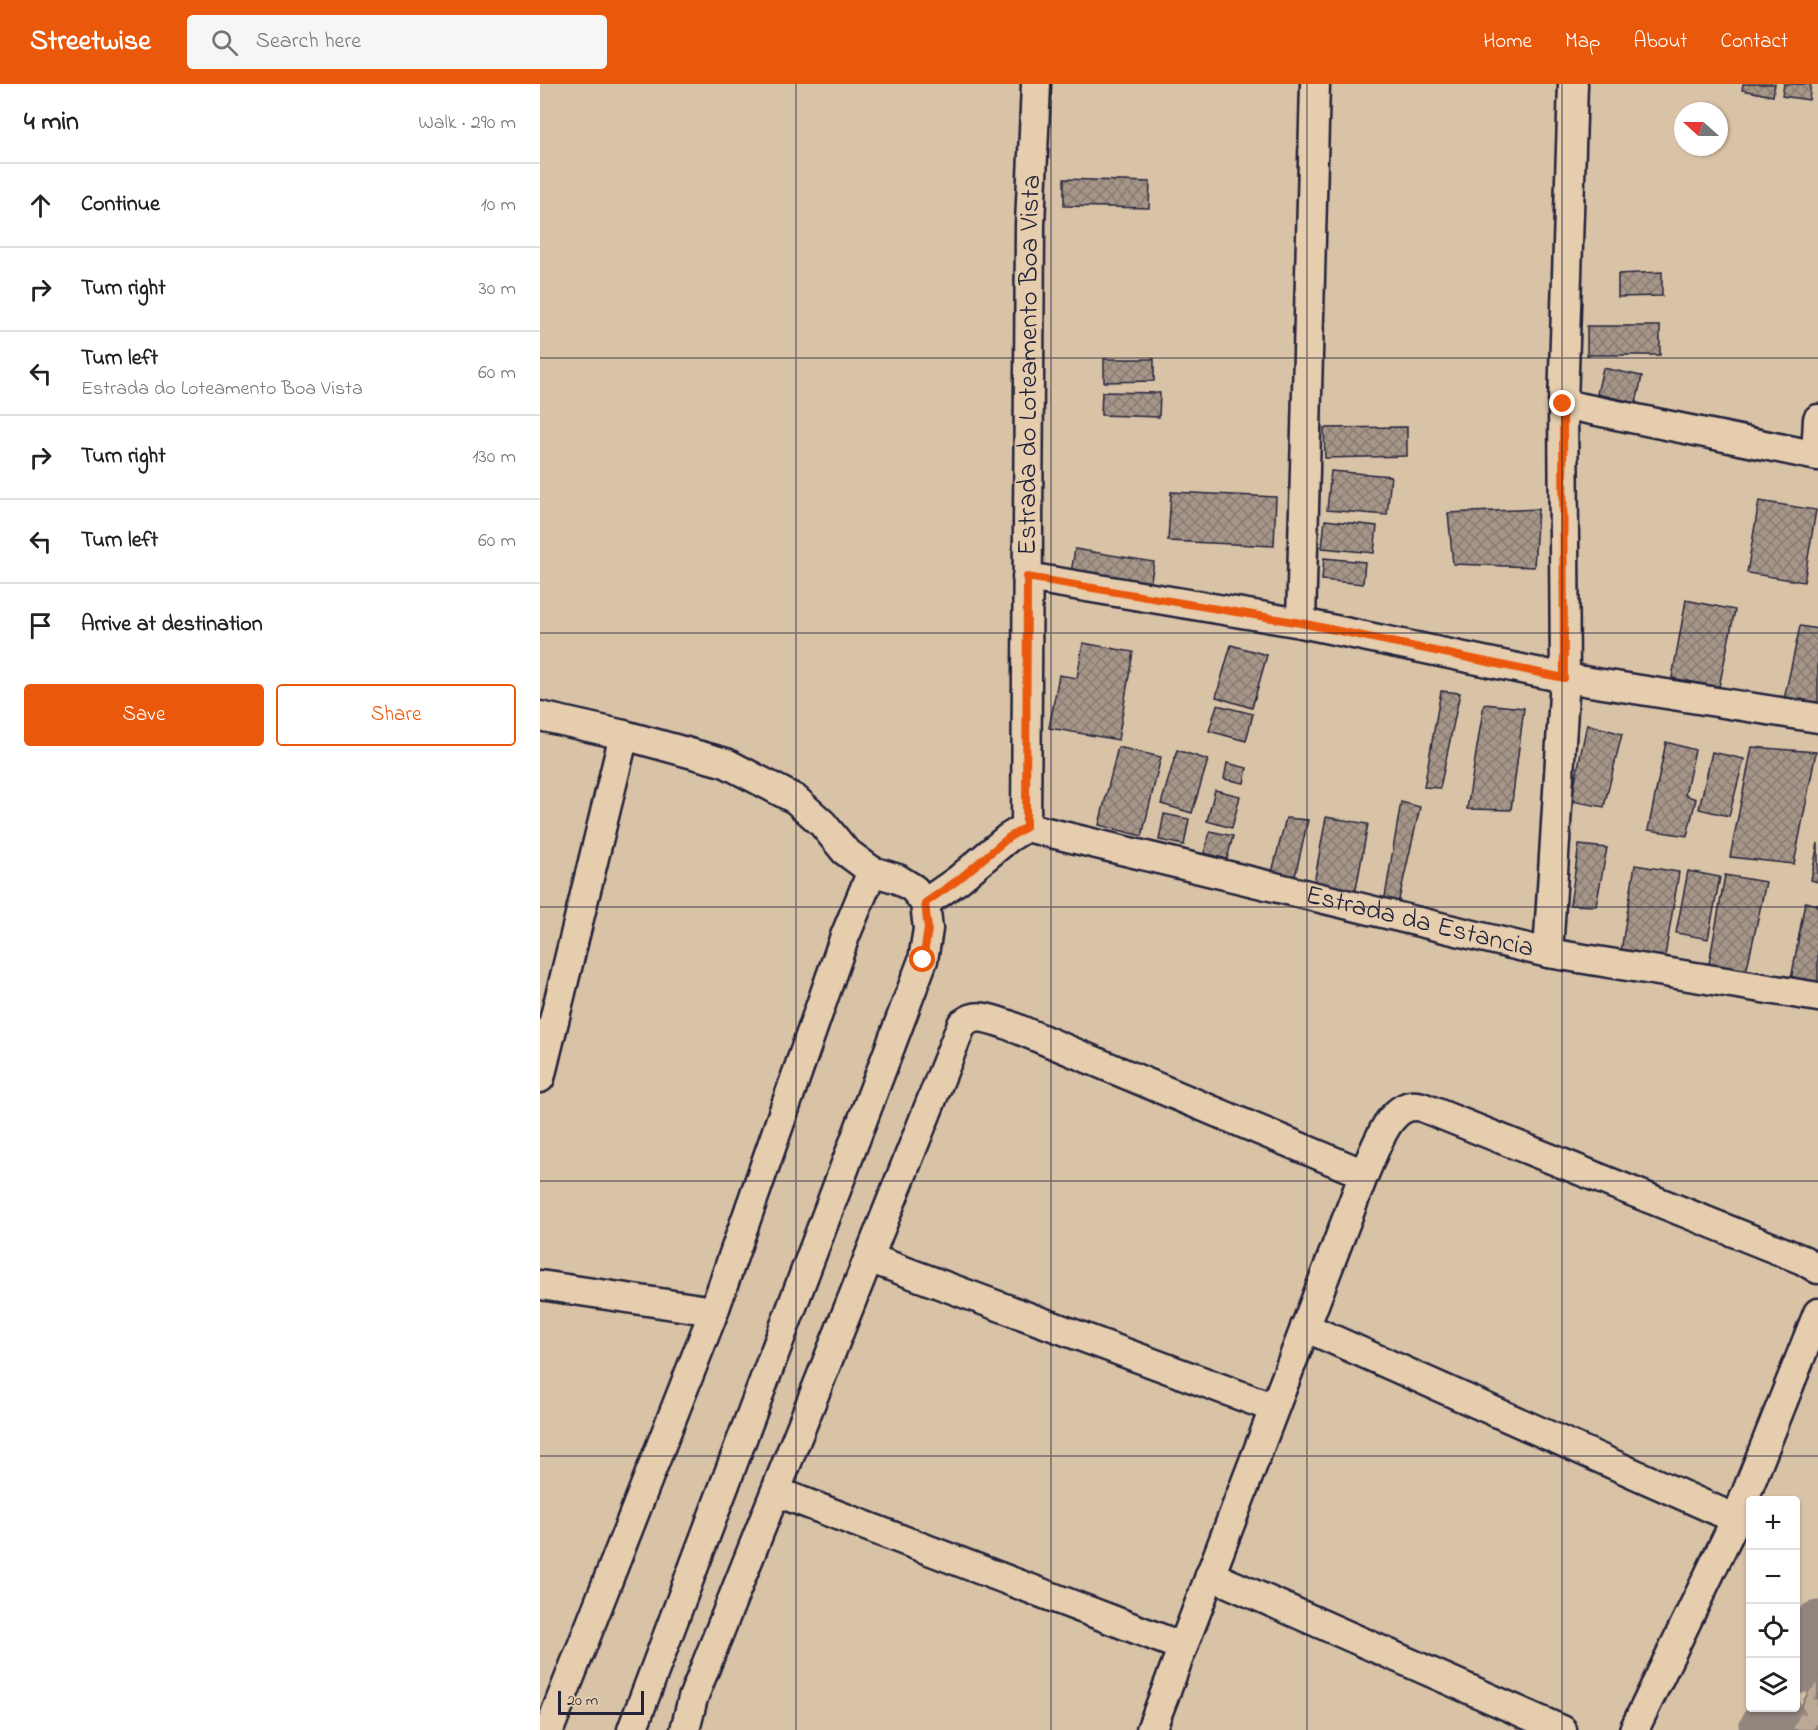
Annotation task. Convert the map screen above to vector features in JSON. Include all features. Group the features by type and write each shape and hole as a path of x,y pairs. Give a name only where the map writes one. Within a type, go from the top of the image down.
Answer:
{"street":[{"name":"Estrada do Loteamento Boa Vista","path":"1026,827 1030,225 1036,84"},
{"path":"1301,623 1315,84"},
{"path":"1548,952 1564,678 1563,404 1574,84"},
{"path":"1563,404 1817,455 1818,419"},
{"path":"1027,577 1301,623 1564,678 1818,718"},
{"path":"540,716 624,735 726,763 795,799 822,823 845,850 872,871 898,879 914,889 925,903 928,929 923,960 632,1730"},
{"path":"540,1078 624,735"},
{"path":"925,903 958,880 1008,838 1026,827"},
{"name":"Estrada da Estancia","path":"1026,827 1548,952 1818,997"},
{"path":"549,1730 714,1311 845,936 872,871"},
{"path":"685,1730 693,1698 962,1024 970,1018 981,1017 1006,1024 1364,1174"},
{"path":"1151,1730 1364,1174 1389,1121 1401,1108 1414,1105 1803,1260 1818,1269"},
{"path":"869,1258 1274,1408"},
{"path":"540,1286 714,1311"},
{"path":"1634,1730 1736,1519 1818,1313"},
{"path":"1305,1327 1736,1519"},
{"path":"777,1492 1183,1647"},
{"path":"1210,1575 1562,1730"}],"green space":[{"path":"1818,1673 1818,1730 1789,1730"}],"building":[{"path":"1743,84 1775,84 1773,96 1742,90"},
{"path":"1784,84 1811,84 1809,100 1782,96"},
{"path":"1064,179 1150,182 1149,208 1064,206"},
{"path":"1662,272 1662,296 1618,297 1618,274"},
{"path":"1587,326 1660,326 1660,355 1587,355"},
{"path":"1104,359 1154,359 1154,381 1104,382"},
{"path":"1603,368 1642,376 1636,403 1597,394"},
{"path":"1102,392 1160,393 1159,417 1101,415"},
{"path":"1407,427 1407,456 1325,458 1324,428"},
{"path":"1331,471 1391,476 1387,515 1327,510"},
{"path":"1171,492 1276,497 1274,546 1168,541"},
{"path":"1759,501 1816,510 1804,582 1747,573"},
{"path":"1538,509 1534,567 1453,564 1448,513"},
{"path":"1325,520 1377,526 1374,553 1322,548"},
{"path":"1075,549 1154,562 1150,586 1071,573"},
{"path":"1324,558 1365,562 1363,584 1322,580"},
{"path":"1686,600 1735,610 1719,687 1672,678"},
{"path":"1800,626 1818,629 1818,709 1783,704"},
{"path":"1083,643 1133,652 1118,740 1049,728 1059,675 1077,678"},
{"path":"1231,645 1267,655 1252,708 1216,697"},
{"path":"1441,691 1460,693 1440,788 1424,787"},
{"path":"1484,704 1524,708 1511,810 1467,809"},
{"path":"1217,705 1253,714 1246,741 1209,731"},
{"path":"1587,724 1622,734 1604,807 1571,801"},
{"path":"1666,742 1695,750 1685,795 1696,799 1687,836 1648,830"},
{"path":"1118,747 1161,757 1142,836 1099,825"},
{"path":"1752,747 1816,752 1794,864 1730,857"},
{"path":"1177,750 1208,760 1192,813 1161,804"},
{"path":"1712,752 1744,759 1729,816 1699,809"},
{"path":"1227,763 1247,768 1244,783 1224,779"},
{"path":"1215,790 1240,796 1232,828 1207,821"},
{"path":"1401,802 1420,807 1397,908 1384,903"},
{"path":"1164,814 1189,819 1184,845 1159,840"},
{"path":"1326,817 1368,824 1354,900 1313,889"},
{"path":"1286,818 1308,820 1293,885 1270,880"},
{"path":"1210,831 1233,836 1227,859 1204,853"},
{"path":"1818,843 1818,882 1811,880"},
{"path":"1579,845 1607,848 1596,906 1570,905"},
{"path":"1635,865 1679,872 1664,962 1621,951"},
{"path":"1688,871 1720,877 1708,939 1676,933"},
{"path":"1725,875 1766,882 1745,977 1708,969"},
{"path":"1805,902 1818,905 1818,985 1791,980"}],"waterway":[{"path":"1800,1661 1818,1626"},
{"path":"1764,1730 1773,1712"}],"route":[{"path":"923,960 928,929 925,903 958,880 1008,838 1026,827 1027,577 1301,623 1564,678 1563,404"}]}
